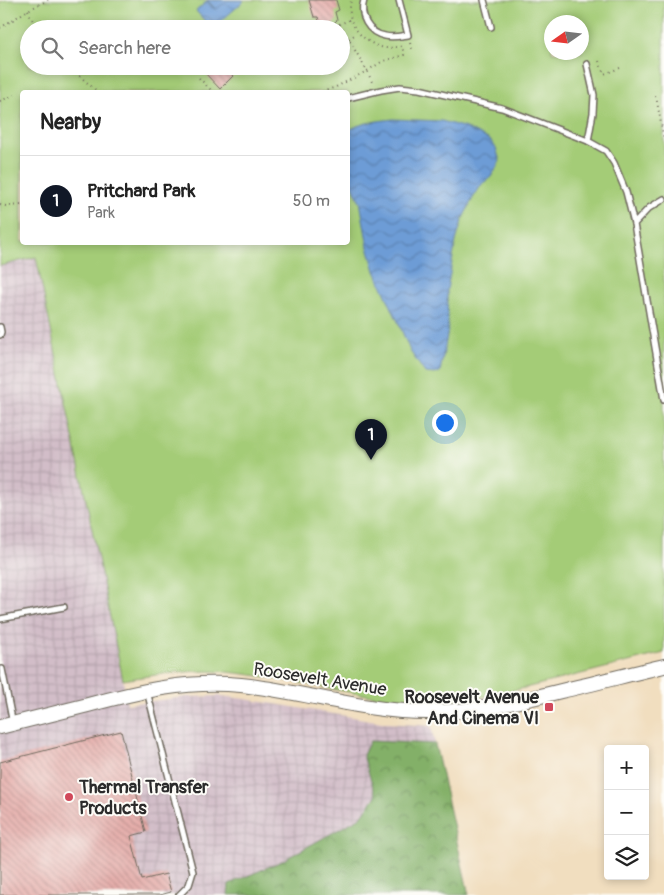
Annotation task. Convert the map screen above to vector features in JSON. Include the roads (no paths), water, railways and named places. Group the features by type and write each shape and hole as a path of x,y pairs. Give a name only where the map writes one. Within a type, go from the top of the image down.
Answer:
{"street":[{"name":"Roosevelt Avenue","path":"6,726 147,690 183,685 212,684 241,685 393,710 461,711 522,701 664,666"}],"lane":[{"path":"364,0 362,9 367,25 376,33 399,37 408,35 399,0"},
{"path":"484,0 491,27"},
{"path":"587,64 594,95 588,141"},
{"path":"350,97 400,87 419,88 502,108 588,141 606,151 614,163 626,192 634,224 664,400"},
{"path":"634,224 649,208 664,199"},
{"path":"0,327 0,334"},
{"path":"0,619 64,607"},
{"path":"2,669 6,726"},
{"path":"147,690 193,872 189,885 179,895"}],"water":[{"path":"207,0 244,1 222,20 204,20 196,11 207,1 218,12"},
{"path":"393,119 442,121 466,128 490,140 496,148 500,161 491,177 482,184 463,218 456,241 447,290 448,331 440,372 435,374 425,373 410,351 375,271 368,247 360,202 350,180 350,130 375,121"}],"place":[{"name":"Pritchard Park","path":"371,460"},
{"name":"Roosevelt Avenue And Cinema VI","path":"549,707"},
{"name":"Thermal Transfer Products","path":"69,797"}]}
